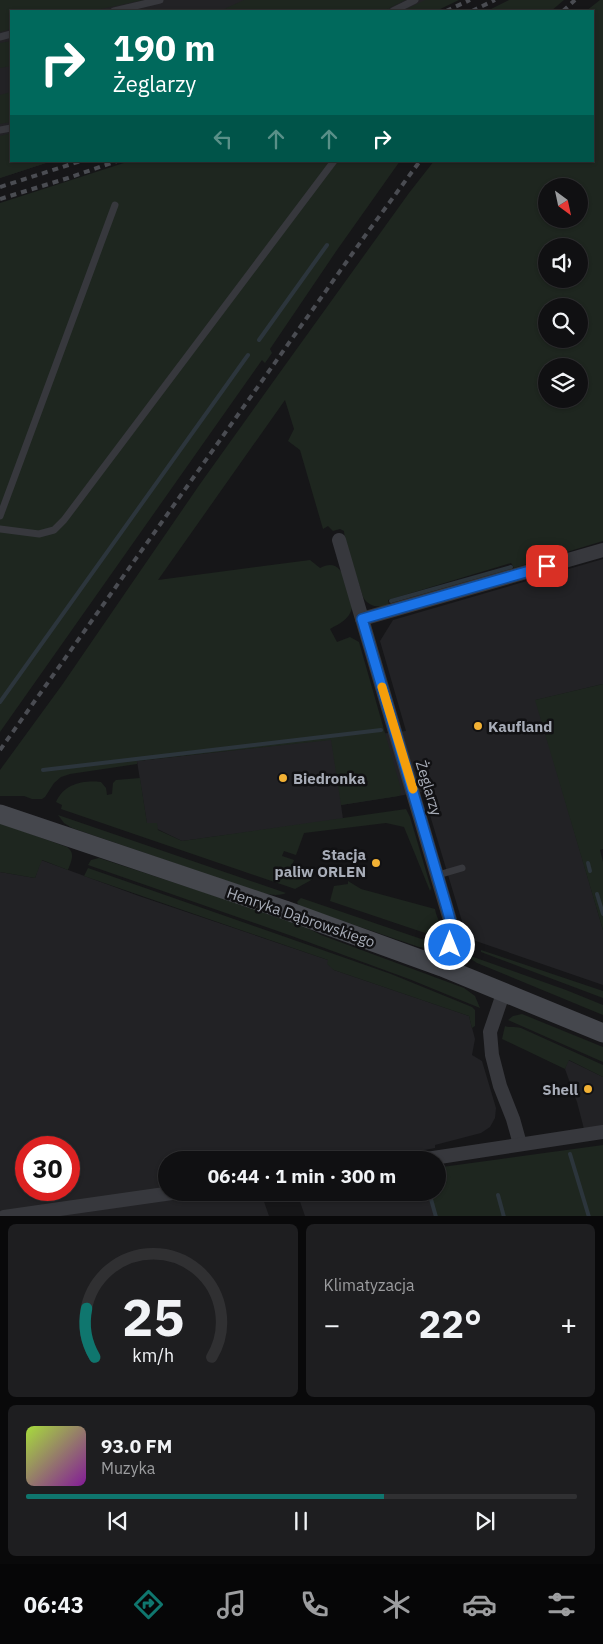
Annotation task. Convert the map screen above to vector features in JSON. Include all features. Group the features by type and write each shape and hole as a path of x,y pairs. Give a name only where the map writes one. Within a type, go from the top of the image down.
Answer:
{"main road":[{"name":"Henryka Dąbrowskiego","path":"0,814 285,910 442,966 601,1032"}],"street":[{"name":"Żeglarzy","path":"339,540 452,927 450,945 442,966"},
{"path":"362,619 603,550"},
{"path":"504,992 490,1032 492,1054 500,1086 513,1119 520,1144"},
{"path":"446,1156 603,1132"},
{"path":"4,1216 158,1195"}],"lane":[{"path":"118,10 160,0"},
{"path":"395,10 415,0"},
{"path":"0,529 39,534 54,530 64,520 333,162"},
{"path":"0,516 115,205"},
{"path":"438,875 462,868"}],"shaded area":[{"path":"0,0 431,0 411,10 10,10 10,162 49,162 0,178"},
{"path":"0,0 143,0 97,10 10,10 10,29 0,32"},
{"path":"244,0 405,0 386,10 222,10"},
{"path":"425,0 459,0 438,10 405,10"},
{"path":"509,0 564,0 552,10 489,10"},
{"path":"600,0 603,0 603,541 514,568 511,563 388,600 389,605 371,605 363,597 345,541 344,531 340,529 333,531 328,526 323,529 300,450 288,441 294,429 285,400 158,580 310,560 320,568 328,565 335,566 340,570 347,584 352,608 351,612 341,623 330,629 337,642 350,637 359,642 401,789 399,796 341,805 331,740 137,761 137,764 61,777 42,799 32,799 24,796 0,796 0,770 62,685 200,484 433,162 594,162 594,10 587,10"},
{"path":"10,41 10,66 0,68 0,43"},
{"path":"10,92 10,122 0,124 0,95"},
{"path":"10,133 10,162 49,162 0,178 0,136"},
{"path":"127,162 399,162 270,349 272,353 265,363 262,360 0,732 0,203"},
{"name":"Kaufland","path":"603,559 603,684 536,700 603,930 603,985 467,938 423,792 341,805 343,819 182,841 147,824 137,761 406,731 380,641 393,620"},
{"path":"603,684 603,849 600,850 603,862 603,930 535,700"},
{"path":"140,778 147,823 157,823 158,830 182,841 406,809 431,888 430,891 404,827 386,823 304,833 296,855 284,851 282,856 294,860 290,870 314,877 295,889 61,809 62,805 56,802 59,796 69,787 81,783 101,782 106,788 107,795 112,794 113,783 116,780"},
{"path":"58,815 286,893 275,895 256,891 72,828 64,823"},
{"path":"0,823 70,849 72,855 68,870 42,860 35,878 0,872"},
{"path":"99,858 298,923 321,935 464,988 475,996 480,1008 409,979 289,935 88,865 91,860"},
{"path":"41,860 139,896 328,960 334,970 469,1016 475,1039 472,1055 482,1061 496,1108 495,1118 490,1127 481,1133 435,1145 435,1148 419,1151 158,1151 158,1201 264,1201 269,1216 0,1216 0,872 35,878"},
{"path":"88,868 391,974 472,1007 475,1010 475,1026 472,1028 469,1016 334,970 327,964 328,960 84,876"},
{"path":"348,881 361,889 435,909 440,924 440,936 437,937 330,901 334,886 348,884"},
{"path":"301,898 439,945 432,949 419,947 299,906 297,902"},
{"path":"481,950 603,991 603,998 481,952"},
{"path":"462,953 603,1005 603,1015 477,963"},
{"path":"522,1014 603,1047 603,1062 508,1020 513,1016"},
{"path":"505,1026 521,1028 603,1065 603,1077 569,1060 565,1069 502,1039"},
{"name":"Shell","path":"568,1060 603,1077 603,1126 584,1129 565,1069"},
{"path":"603,1145 603,1216 435,1216 431,1201 446,1201 446,1166"},
{"path":"300,1201 430,1201 435,1216 305,1216"}],"waterway":[{"path":"259,340 327,245"},
{"path":"0,702 248,355"},
{"path":"391,601 511,567"},
{"path":"43,770 381,730"},
{"path":"588,863 590,871"},
{"path":"597,894 603,914"},
{"path":"570,1154 589,1216"},
{"path":"498,1195 504,1216"},
{"path":"432,1201 436,1216"}],"railway":[{"path":"448,10 470,0"},
{"path":"474,10 495,0"},
{"path":"564,10 575,0"},
{"path":"0,187 78,162"},
{"path":"0,199 114,162"},
{"path":"0,750 419,162"}],"slow traffic":[{"path":"382,687 413,789"}],"place":[{"name":"Kaufland","path":"478,726"},
{"name":"Biedronka","path":"283,778"},
{"name":"Stacja paliw ORLEN","path":"376,863"},
{"name":"Shell","path":"588,1089"}],"route":[{"path":"450,945 452,927 362,619 547,566"}]}
